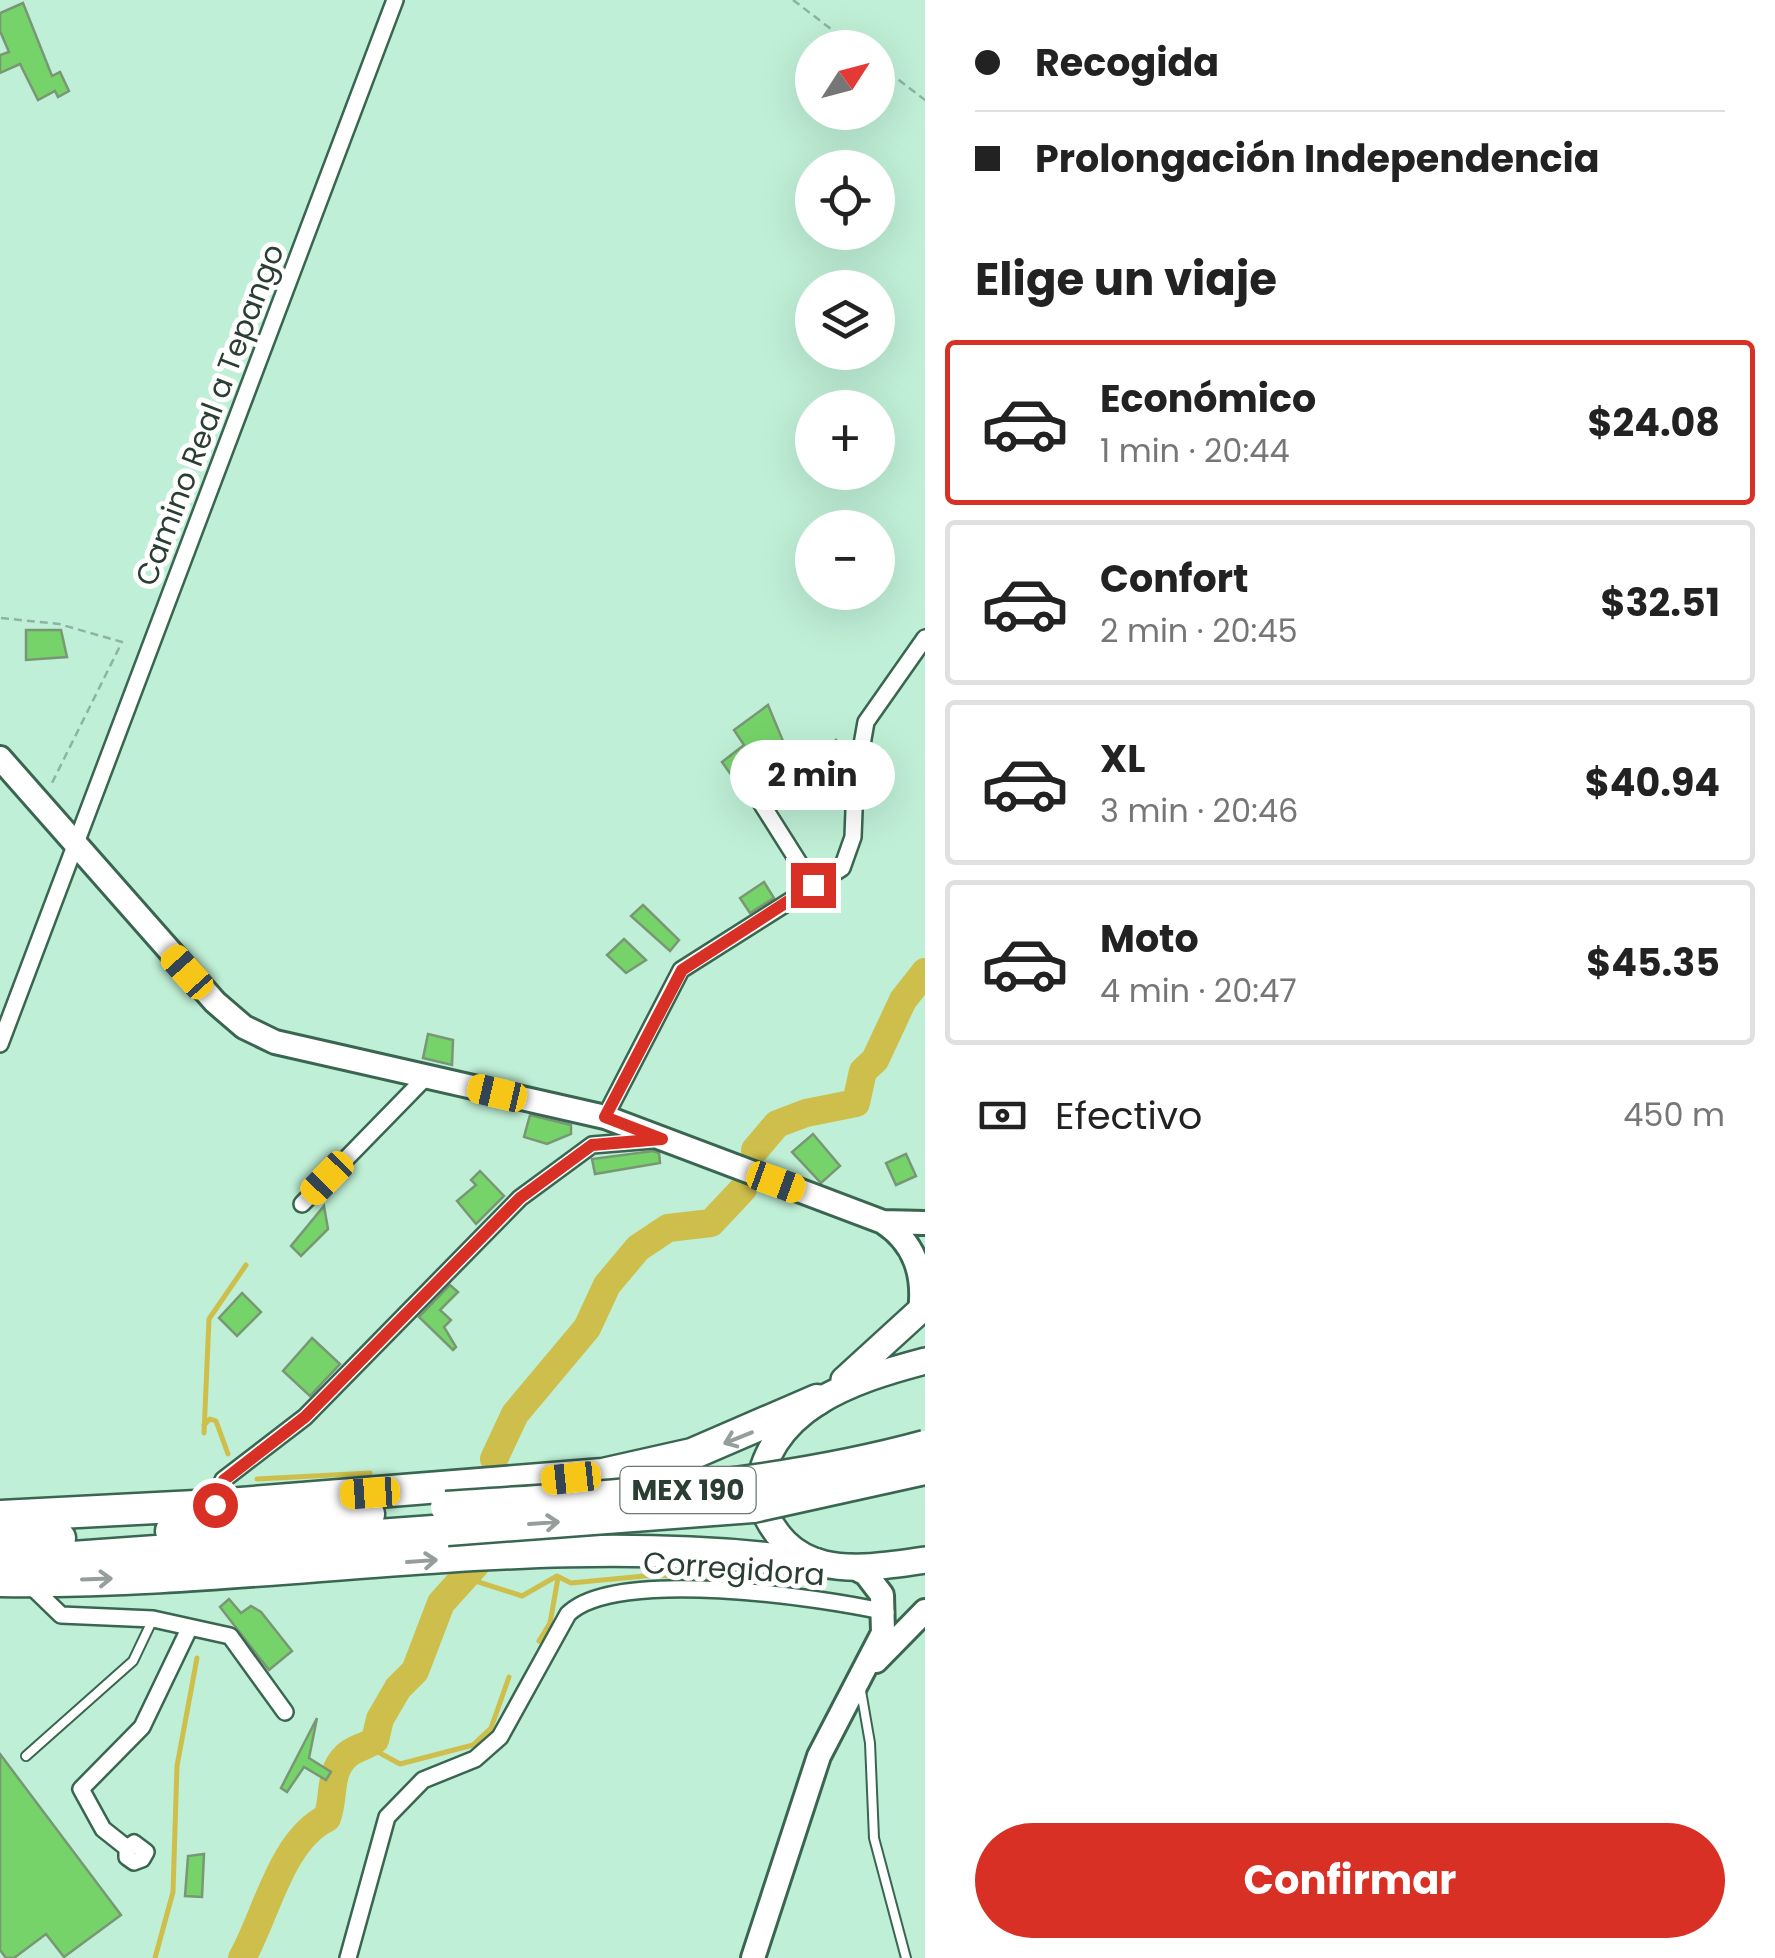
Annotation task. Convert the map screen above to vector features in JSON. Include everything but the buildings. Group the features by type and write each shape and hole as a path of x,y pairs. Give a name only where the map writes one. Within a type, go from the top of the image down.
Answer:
{"highway":[{"path":"0,1516 215,1505 451,1508 571,1478 655,1465 728,1442 821,1398"},
{"name":"MEX 190","path":"0,1541 154,1533 736,1486 862,1464 925,1446"},
{"name":"MEX 190","path":"0,1562 451,1508 752,1508 925,1469"},
{"path":"13,1581 180,1576 563,1553 692,1554 816,1564"}],"main road":[{"path":"922,1309 770,1448 758,1496 782,1541 816,1564 851,1566 925,1560"},
{"path":"821,1398 925,1361"}],"street":[{"name":"Camino Real a Tepango","path":"0,1044 395,0"},
{"path":"605,1117 682,970 842,868 853,837 855,784 866,722 925,638"},
{"path":"0,758 196,982 244,1027 275,1042 605,1117 883,1222 903,1238 917,1259 924,1291 922,1309"},
{"path":"758,798 813,885"},
{"path":"302,1204 426,1077"},
{"path":"215,1505 224,1480 305,1417 520,1198 592,1145 669,1142"},
{"path":"883,1222 925,1223"},
{"path":"753,1958 819,1756 883,1633 886,1612 878,1587 851,1566"},
{"path":"13,1581 61,1614 153,1620 230,1636 285,1712"},
{"name":"Corregidora","path":"348,1958 386,1817 423,1780 475,1759 500,1737 568,1614 580,1602 634,1588 786,1596 886,1612"},
{"path":"864,1674 925,1612"},
{"path":"127,1848 103,1829 81,1789 142,1726 189,1629"}],"lane":[{"path":"26,1756 133,1660 153,1620"},
{"path":"864,1674 874,1838 906,1958"}],"path":[{"path":"793,0 832,30"},
{"path":"895,77 925,100"},
{"path":"2,618 50,622 122,642 40,806"}],"waterway":[{"path":"755,1150 777,1124 806,1113 856,1103 863,1071 875,1060 903,1000 925,972"},
{"path":"494,1459 515,1414 587,1328 607,1285 638,1248 668,1228 711,1223 743,1189"},
{"path":"204,1433 209,1319 246,1265"},
{"path":"204,1425 210,1419 216,1421 228,1454"},
{"path":"257,1479 370,1473"},
{"path":"242,1958 286,1861 311,1829 327,1818 340,1763 349,1753 375,1740 380,1719 398,1688 415,1671 441,1603 478,1562"},
{"path":"463,1577 522,1596 557,1576 571,1583 655,1575 745,1580"},
{"path":"539,1641 550,1623 558,1578"},
{"path":"155,1958 173,1892 177,1766 197,1658"},
{"path":"367,1746 400,1764 473,1745 491,1728 509,1677"}],"route":[{"path":"215,1505 224,1480 305,1417 520,1198 592,1145 662,1139 605,1117 682,970 813,885"}]}
